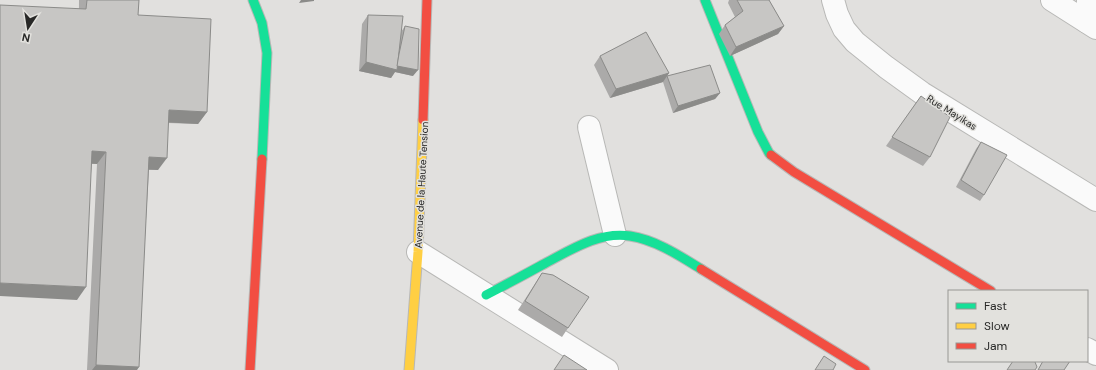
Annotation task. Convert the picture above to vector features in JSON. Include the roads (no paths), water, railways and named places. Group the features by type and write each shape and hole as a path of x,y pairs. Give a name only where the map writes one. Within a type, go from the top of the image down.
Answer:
{"street":[{"path":"250,370 266,62 266,40 262,18 253,0"},
{"name":"Avenue de la Haute Tension","path":"409,370 418,252 427,0"},
{"path":"705,0 758,132 770,153 794,172 989,290"},
{"name":"Rue Mayikas","path":"833,0 837,14 844,29 855,42 886,67 922,93 1096,200"},
{"path":"1052,0 1092,25"},
{"path":"1088,0 1092,25"},
{"path":"589,127 615,235"},
{"path":"486,295 584,243 600,238 625,234 639,237 673,252 865,370"},
{"path":"418,252 607,370"}]}
